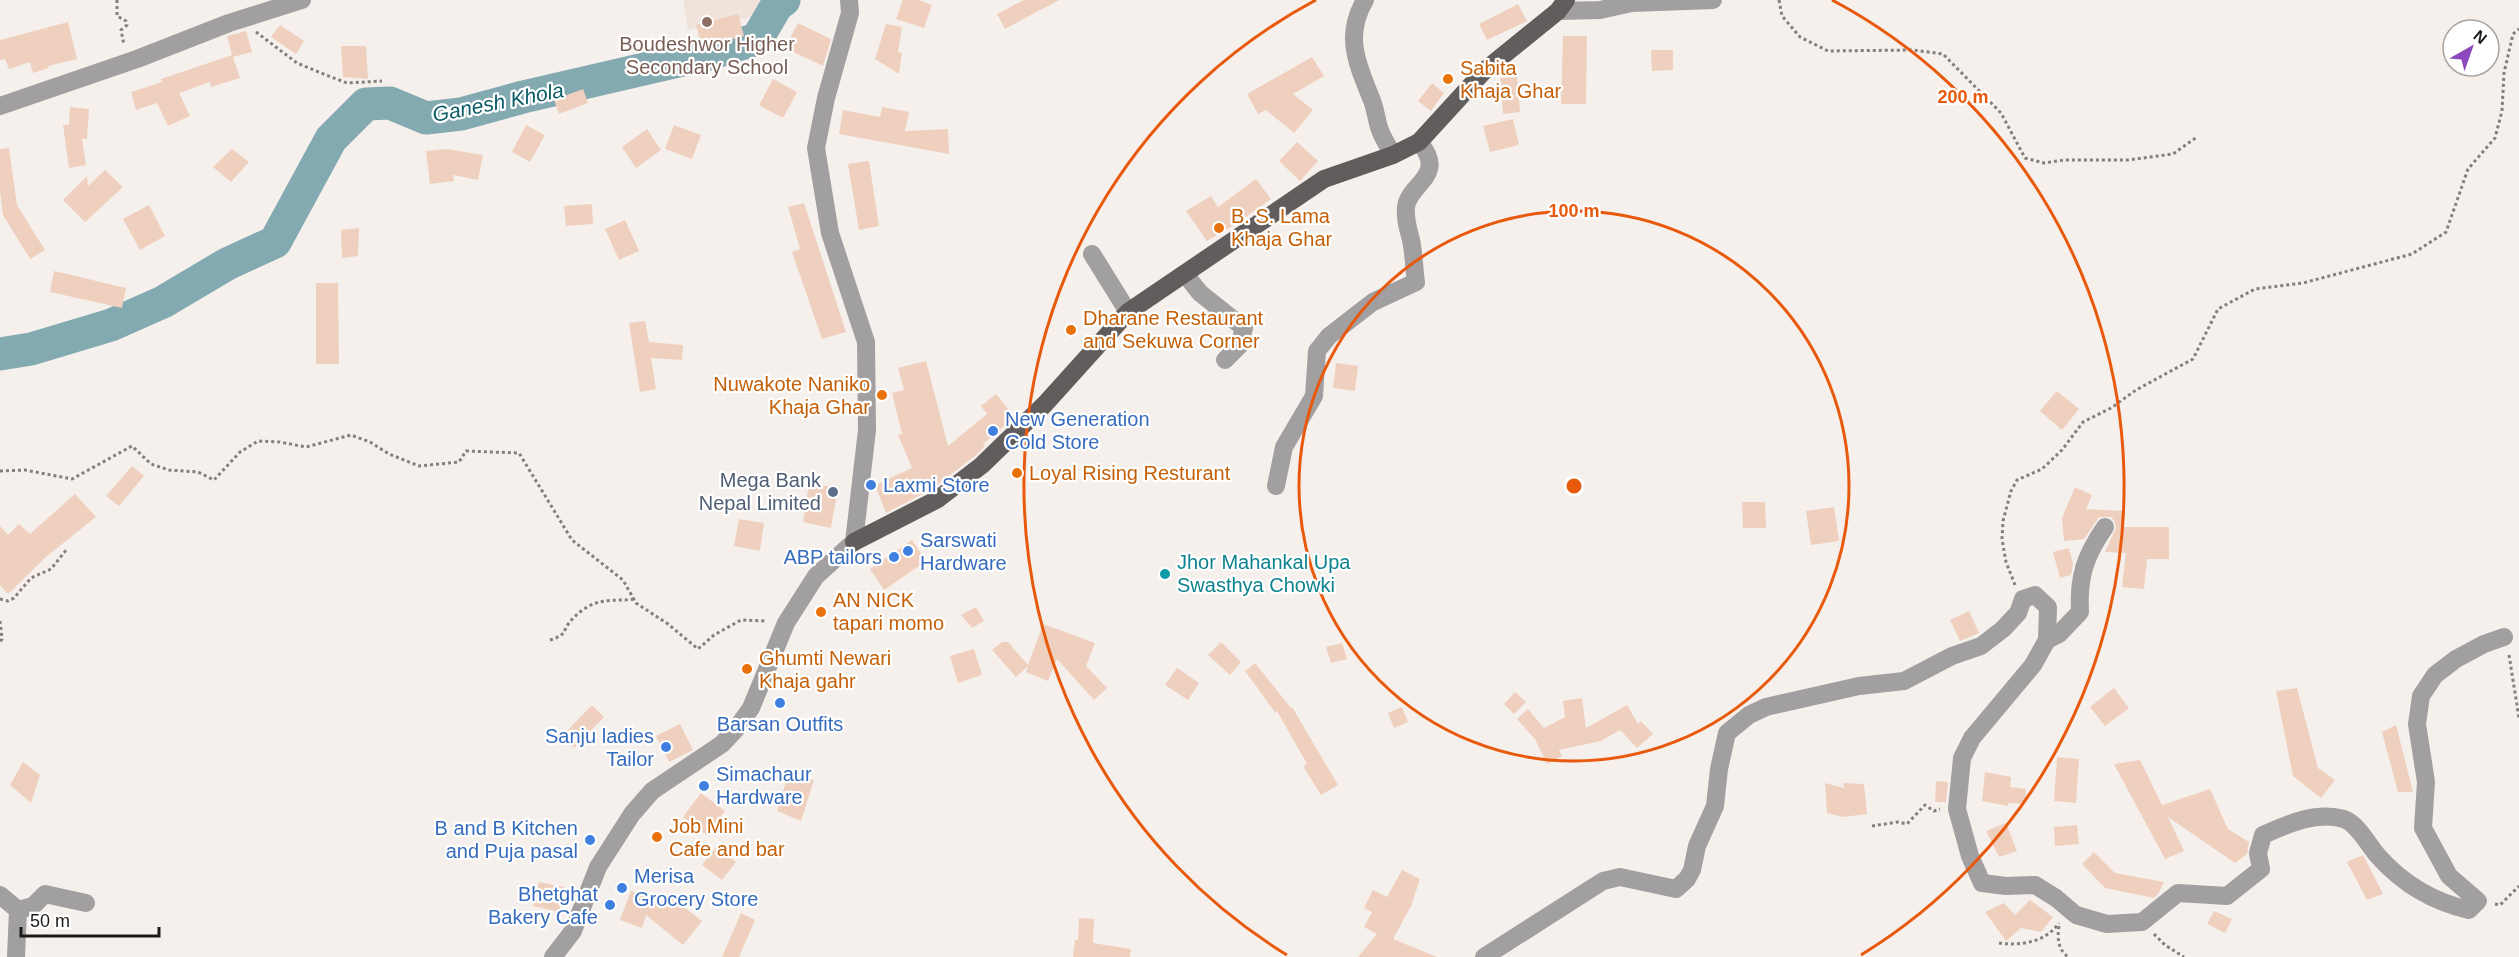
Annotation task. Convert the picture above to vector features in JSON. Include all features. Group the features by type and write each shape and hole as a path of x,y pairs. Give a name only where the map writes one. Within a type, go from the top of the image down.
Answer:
{"main road":[{"path":"854,542 938,499 982,465 1045,404 1128,312 1324,179 1393,155 1419,141 1484,71 1562,6"}],"street":[{"path":"0,106 137,59 229,23 302,0"},
{"path":"552,957 573,931 598,867 632,814 652,791 722,744 741,722 751,708 786,623 816,576 854,542 867,430 866,342 830,233 816,148 826,98 850,13 849,0"},
{"path":"1365,0 1358,13 1353,44 1360,76 1372,100 1379,130 1393,155"},
{"path":"1562,6 1600,10 1632,3 1713,0"},
{"path":"1276,486 1284,447 1314,396 1317,351 1329,336 1365,308 1416,282 1411,238 1406,225 1406,204 1425,178 1430,164 1427,151 1419,141"},
{"path":"1092,254 1128,312"},
{"path":"1185,274 1200,293 1244,328 1239,346 1226,360"},
{"path":"2047,640 2059,634 2080,612 2079,589 2084,563 2104,527"},
{"path":"1484,957 1603,881 1620,877 1676,889 1687,879 1692,870 1697,846 1715,806 1726,733 1749,715 1766,707 1859,686 1904,681 1952,656 1981,646 2003,629 2018,613 2023,599 2035,595 2048,607 2047,640 2033,665 1972,738 1962,758 1957,809 1970,856 1982,883 2006,886 2035,885 2056,898 2076,915 2107,924 2142,922 2178,893 2227,896 2261,869 2258,853 2264,835 2323,815 2347,820 2378,857 2406,884 2469,910 2478,901 2449,876 2423,828 2426,782 2417,724 2421,696 2434,675 2456,659 2484,644 2504,637"},
{"path":"18,910 33,906 45,894 86,903"},
{"path":"0,895 18,910"},
{"path":"16,957 18,910"}],"path":[{"path":"117,0 117,16 126,21 127,25 122,30 124,48 137,59"},
{"path":"1779,0 1782,16 1800,36 1828,51 1913,50 1943,54 2001,113 2025,158 2044,163 2064,160 2128,160 2173,154 2197,137"},
{"path":"229,23 250,28 297,63 347,83 382,81"},
{"path":"2023,599 2006,562 2002,539 2003,521 2011,491 2017,480 2042,469 2062,450 2083,422 2193,359 2218,309 2255,289 2303,283 2412,254 2446,232 2468,169 2495,138 2502,111 2504,73 2513,34 2519,30"},
{"path":"0,471 25,470 72,479 132,446 151,464 169,470 198,471 214,480 240,453 258,441 306,447 351,435 419,466 459,462 466,451 519,453 572,540 623,580 634,599 698,649 714,635 741,620 786,623"},
{"path":"0,599 14,598 31,578 51,569 66,549"},
{"path":"550,640 564,633 566,627 587,607 600,602 634,599"},
{"path":"0,621 2,639 0,642"},
{"path":"2504,637 2508,648 2519,718"},
{"path":"1872,826 1898,822 1907,824 1925,805 1934,811 1957,809"},
{"path":"2478,901 2500,905 2519,886"},
{"path":"2056,898 2054,906 2058,914 2058,937 2061,951 2068,957"},
{"path":"2142,922 2165,945 2181,956"},
{"path":"1999,943 2017,945 2046,937 2059,924"}],"shaded area":[{"name":"Boudeshwor Higher Secondary School","path":"683,0 761,0 765,14 688,30"}],"building":[{"path":"903,0 919,0 932,5 924,28 896,19"},
{"path":"1024,0 1059,0 1005,29 997,14"},
{"path":"1518,4 1527,21 1487,40 1479,24"},
{"path":"738,14 744,36 702,47 696,25"},
{"path":"68,22 77,59 48,66 49,68 33,73 30,62 9,69 5,59 0,60 0,40"},
{"path":"798,23 831,39 823,66 785,48"},
{"path":"886,24 902,27 898,52 902,53 899,74 875,59"},
{"path":"280,25 304,41 296,54 271,37"},
{"path":"246,31 252,52 233,57 240,78 211,87 210,82 179,93 190,116 168,126 157,103 136,110 131,92 162,82 161,79 232,55 227,36"},
{"path":"1563,36 1587,36 1586,104 1561,104"},
{"path":"341,46 366,46 368,79 343,77"},
{"path":"1651,50 1673,50 1673,70 1652,71"},
{"path":"1312,57 1324,76 1293,94 1313,110 1294,133 1266,110 1258,114 1247,94"},
{"path":"1517,77 1520,112 1503,114 1500,78"},
{"path":"773,79 797,92 783,118 759,105"},
{"path":"1432,83 1444,93 1431,111 1418,101"},
{"path":"583,89 588,103 559,114 554,100"},
{"path":"70,107 89,109 87,139 82,139 86,165 69,168 63,125 69,125"},
{"path":"882,107 909,112 905,131 948,129 949,154 839,134 843,110 880,117"},
{"path":"1513,119 1519,145 1490,152 1483,126"},
{"path":"526,125 545,135 530,162 512,152"},
{"path":"674,125 701,135 692,159 665,149"},
{"path":"647,129 661,150 636,168 622,147"},
{"path":"1297,142 1318,161 1300,181 1279,161"},
{"path":"9,148 17,205 45,250 30,259 3,215 0,192 0,149"},
{"path":"232,149 249,162 231,182 213,167"},
{"path":"447,149 483,155 478,180 453,175 454,181 430,184 426,151"},
{"path":"869,161 879,226 859,230 848,164"},
{"path":"105,170 123,187 85,222 63,200 87,176 88,186"},
{"path":"1256,179 1271,199 1207,241 1186,211 1211,196 1218,207"},
{"path":"804,203 846,332 822,339 792,252 800,249 788,207"},
{"path":"592,204 593,224 566,226 564,206"},
{"path":"149,205 165,236 140,250 123,219"},
{"path":"625,220 639,251 619,260 605,229"},
{"path":"359,228 358,256 342,258 341,230"},
{"path":"54,271 126,288 122,308 50,292"},
{"path":"316,283 338,283 339,364 316,364"},
{"path":"645,321 649,342 683,345 682,360 651,358 656,389 640,392 629,323"},
{"path":"926,361 948,446 987,414 981,406 996,394 1015,417 983,444 985,446 975,456 932,489 886,513 875,485 912,468 898,435 902,434 892,393 904,390 898,368"},
{"path":"1336,363 1358,366 1355,391 1333,388"},
{"path":"2057,391 2079,409 2062,430 2040,411"},
{"path":"132,466 144,476 119,506 106,496"},
{"path":"809,483 838,488 831,528 803,522"},
{"path":"2075,487 2092,495 2086,509 2125,511 2124,527 2169,527 2169,559 2147,559 2144,589 2122,587 2126,553 2105,552 2116,528 2111,517 2099,517 2084,539 2064,541 2062,518"},
{"path":"75,494 96,517 47,556 8,594 0,585 0,526 8,535 19,524 30,534"},
{"path":"1742,502 1765,502 1766,528 1743,528"},
{"path":"1834,507 1839,541 1811,545 1806,511"},
{"path":"739,519 764,523 760,551 734,546"},
{"path":"912,540 926,561 884,590 870,569"},
{"path":"2069,548 2073,564 2071,575 2060,578 2053,552"},
{"path":"976,607 984,621 972,628 961,615"},
{"path":"1969,611 1979,633 1960,641 1950,620"},
{"path":"1043,624 1095,643 1086,666 1107,688 1094,700 1057,659 1048,681 1026,672 1028,666 1016,677 992,650 1002,642 1008,642 1028,665"},
{"path":"1221,642 1241,662 1230,675 1208,655"},
{"path":"1342,643 1347,659 1331,663 1326,647"},
{"path":"974,649 982,675 958,683 950,656"},
{"path":"1255,663 1292,707 1338,785 1321,795 1303,766 1307,764 1277,711 1275,712 1245,671"},
{"path":"1177,668 1199,683 1188,700 1165,685"},
{"path":"2114,688 2129,708 2105,726 2090,707"},
{"path":"2297,688 2318,768 2335,780 2321,798 2293,776 2276,691"},
{"path":"1515,692 1526,702 1514,714 1504,704"},
{"path":"1582,698 1586,728 1627,705 1638,724 1641,721 1653,734 1637,748 1620,730 1601,741 1559,750 1562,756 1547,764 1535,739 1517,719 1528,709 1544,728 1565,717 1563,701"},
{"path":"592,705 604,717 574,748 562,736"},
{"path":"1402,707 1408,722 1394,728 1388,713"},
{"path":"680,724 693,750 669,762 656,736"},
{"path":"2396,725 2413,792 2398,792 2382,732"},
{"path":"2057,757 2079,759 2076,803 2054,801"},
{"path":"2140,760 2162,805 2210,789 2228,829 2249,842 2247,854 2235,863 2168,817 2184,851 2165,859 2114,764"},
{"path":"23,762 40,775 31,803 10,785"},
{"path":"1985,772 2011,777 2010,787 2026,789 2025,804 2008,803 2008,806 1982,801"},
{"path":"788,775 814,780 801,821 777,811"},
{"path":"1936,781 1948,782 1946,802 1935,802"},
{"path":"1825,783 1844,788 1843,783 1864,784 1867,814 1843,817 1827,813"},
{"path":"701,793 725,811 707,835 683,817"},
{"path":"2006,823 2017,851 1999,857 1986,831"},
{"path":"2077,825 2079,844 2055,846 2054,827"},
{"path":"716,847 736,862 722,880 702,865"},
{"path":"2094,852 2115,873 2164,882 2158,894 2154,898 2105,888 2082,864"},
{"path":"2363,855 2383,894 2367,900 2347,862"},
{"path":"1402,870 1420,879 1411,906 1393,939 1437,957 1358,957 1377,934 1364,927 1372,912 1364,908 1373,890 1387,897"},
{"path":"539,882 564,887 559,912 533,906"},
{"path":"631,891 662,903 668,895 702,921 683,945 646,915 642,928 620,920"},
{"path":"2030,900 2053,917 2041,932 2021,928 2006,941 1985,912 2004,903 2015,915"},
{"path":"2214,911 2232,919 2225,933 2207,924"},
{"path":"741,913 755,920 739,957 722,957"},
{"path":"1079,918 1094,919 1093,943 1131,949 1130,957 1073,957 1075,940 1078,940"}],"waterway":[{"name":"Ganesh Khola","path":"0,354 31,349 111,325 163,302 227,264 275,242 331,139 366,104 390,103 426,118 461,114 523,97 709,54 757,39 777,5 784,0"}],"place":[{"name":"Boudeshwor Higher Secondary School","path":"707,22"},
{"name":"Sabita Khaja Ghar","path":"1448,79"},
{"name":"B. S. Lama Khaja Ghar","path":"1219,228"},
{"name":"Dharane Restaurant and Sekuwa Corner","path":"1071,330"},
{"name":"Nuwakote Naniko Khaja Ghar","path":"882,395"},
{"name":"New Generation Cold Store","path":"993,431"},
{"name":"Loyal Rising Resturant","path":"1017,473"},
{"name":"Laxmi Store","path":"871,485"},
{"name":"Mega Bank Nepal Limited","path":"833,492"},
{"name":"Sarswati Hardware","path":"908,551"},
{"name":"ABP tailors","path":"894,557"},
{"name":"Jhor Mahankal Upa Swasthya Chowki","path":"1165,574"},
{"name":"AN NICK tapari momo","path":"821,612"},
{"name":"Ghumti Newari Khaja gahr","path":"747,669"},
{"name":"Barsan Outfits","path":"780,703"},
{"name":"Sanju ladies Tailor","path":"666,747"},
{"name":"Simachaur Hardware","path":"704,786"},
{"name":"Job Mini Cafe and bar","path":"657,837"},
{"name":"B and B Kitchen and Puja pasal","path":"590,840"},
{"name":"Merisa Grocery Store","path":"622,888"},
{"name":"Bhetghat Bakery Cafe","path":"610,905"}]}
